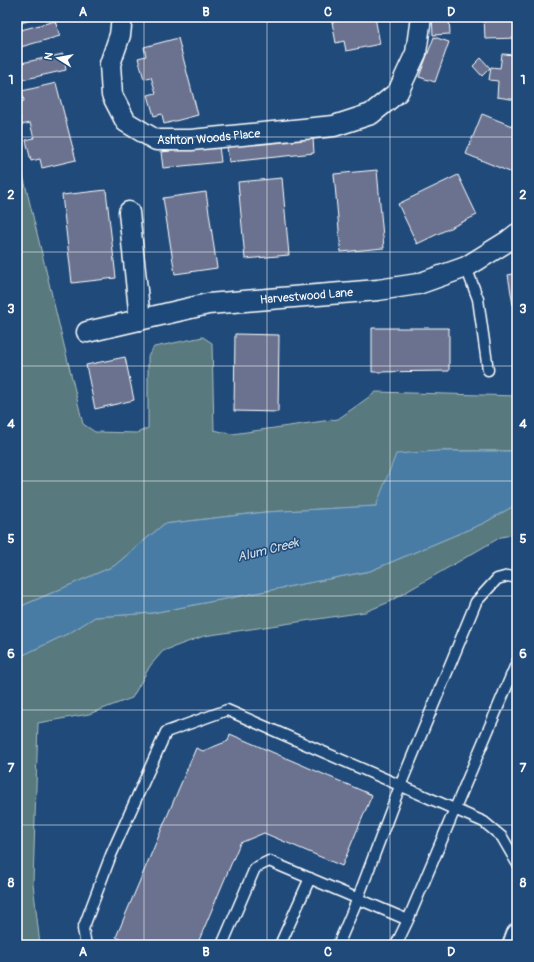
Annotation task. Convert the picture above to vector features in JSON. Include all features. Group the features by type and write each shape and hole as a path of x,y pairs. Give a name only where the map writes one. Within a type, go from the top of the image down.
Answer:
{"street":[{"name":"Ashton Woods Place","path":"122,17 120,35 110,64 112,95 126,122 156,140 191,140 334,126 371,114 398,92 416,53 421,17"},
{"path":"129,212 140,320"},
{"name":"Harvestwood Lane","path":"86,332 208,304 378,290 418,284 466,267 517,234"}],"lane":[{"path":"466,267 478,299 488,370"},
{"path":"338,945 358,898 400,786 476,602 497,579 508,576 517,578"},
{"path":"396,945 408,920 517,662"},
{"path":"86,945 83,929 111,855 166,732 227,710 484,822 502,837 517,863"},
{"path":"222,945 255,868 269,862 408,920"},
{"path":"280,945 310,878"}],"green space":[{"path":"17,150 83,424 95,432 137,433 148,428 148,356 154,347 203,337 212,343 214,430 232,434 338,419 376,392 517,396 517,451 438,451 376,506 265,512 164,524 114,566 17,608"},
{"path":"517,504 517,534 501,537 387,603 365,612 204,636 163,651 150,666 132,698 89,714 38,723 33,883 40,945 17,945 17,658 71,632 95,617 152,613 370,571 484,523"}],"water":[{"name":"Alum Creek","path":"438,451 517,451 517,504 484,523 370,571 152,613 95,617 71,632 17,658 17,608 114,566 164,524 265,512 376,506 396,454"}],"building":[{"path":"17,17 39,17 39,18 17,24"},
{"path":"339,17 375,17 380,44 346,51 344,41 336,43 332,22 340,21"},
{"path":"432,17 449,17 450,34 433,35"},
{"path":"484,17 517,17 517,38 485,39"},
{"path":"55,21 60,36 17,48 17,31"},
{"path":"434,37 449,42 435,82 419,77"},
{"path":"178,38 198,115 164,124 162,114 154,116 148,95 156,93 151,77 144,79 138,58 146,56 144,47"},
{"path":"63,54 66,70 17,81 17,64"},
{"path":"502,54 517,55 517,100 497,97 498,81 489,80 491,67 500,68"},
{"path":"481,58 490,68 482,76 473,66"},
{"path":"56,83 76,160 42,168 40,159 31,161 26,140 34,138 30,123 22,125 17,103 24,101 22,91"},
{"path":"482,114 517,128 517,175 466,154"},
{"path":"313,138 314,153 229,162 227,147"},
{"path":"219,146 221,162 163,168 161,152"},
{"path":"377,170 384,248 341,252 334,174"},
{"path":"458,175 477,215 417,244 398,204"},
{"path":"282,178 289,255 245,259 238,182"},
{"path":"106,190 116,278 72,283 62,195"},
{"path":"206,192 217,268 175,274 163,198"},
{"path":"517,273 517,317 515,317 508,275"},
{"path":"372,328 449,328 449,371 372,372"},
{"path":"235,334 279,335 278,412 234,411"},
{"path":"125,357 134,400 95,409 86,365"},
{"path":"230,734 372,795 342,866 264,833 240,843 197,945 134,945 116,937 196,748 203,751 228,741"}]}
